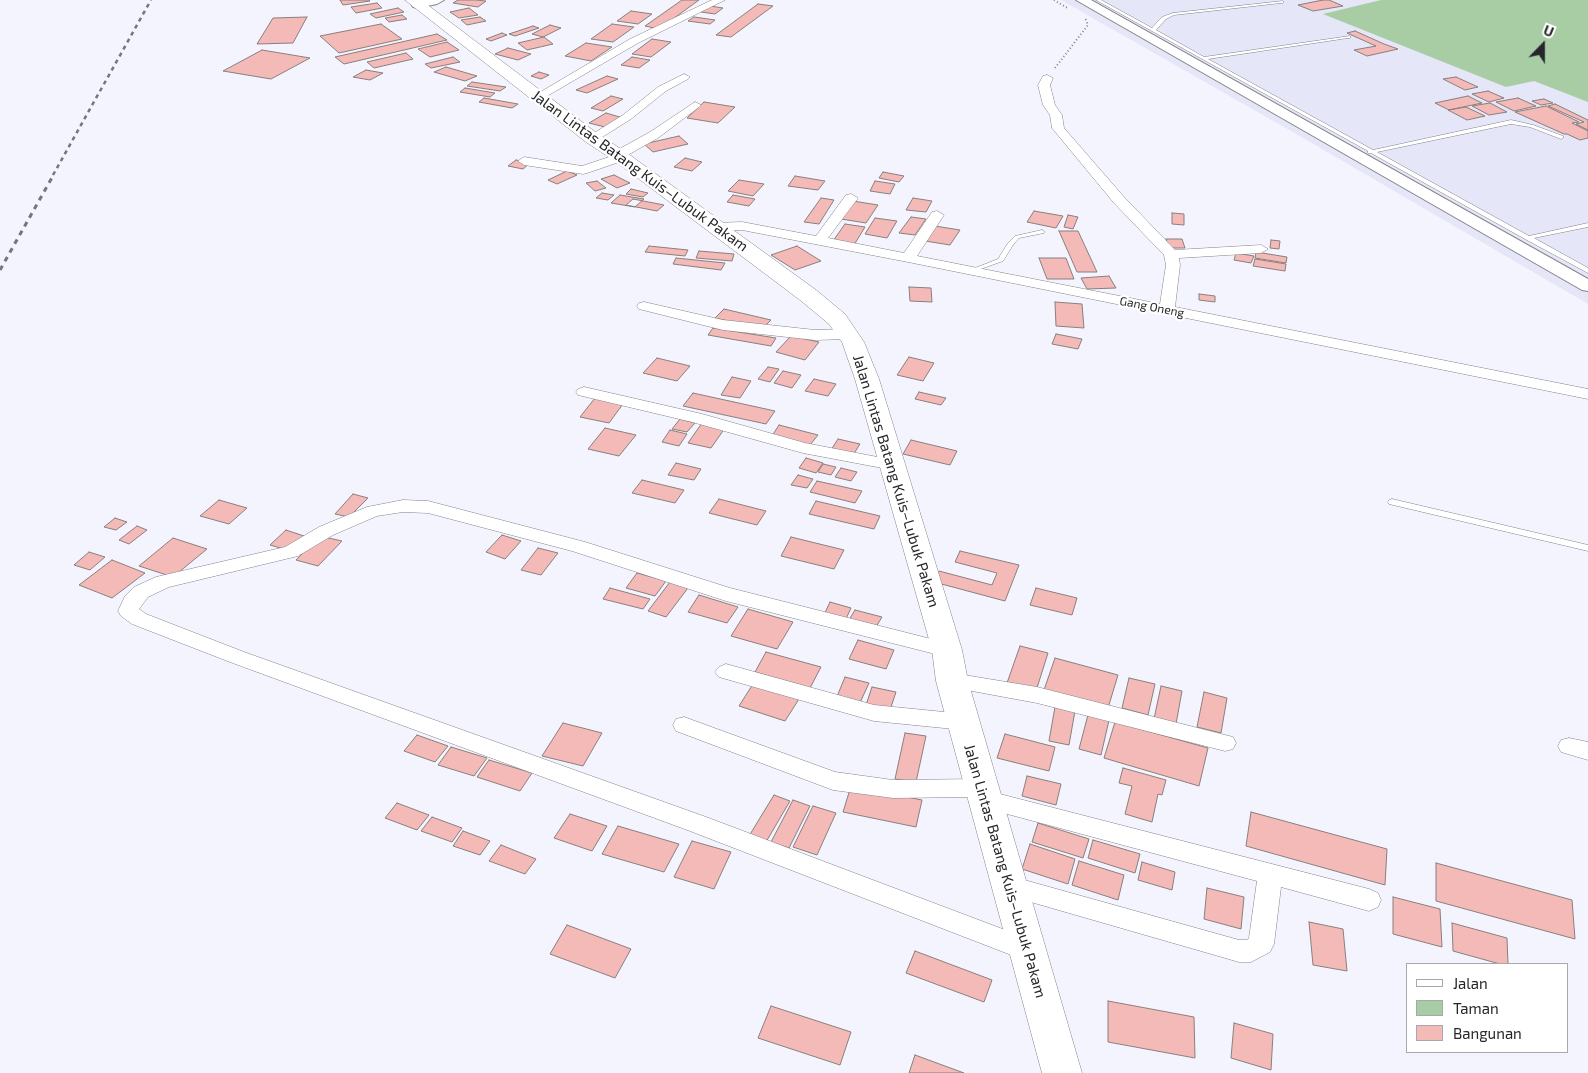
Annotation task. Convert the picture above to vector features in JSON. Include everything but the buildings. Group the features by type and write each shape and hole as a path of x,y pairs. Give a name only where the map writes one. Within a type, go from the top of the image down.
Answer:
{"highway":[{"name":"Jalan Lintas Batang Kuis–Lubuk Pakam","path":"422,1 538,97 837,319 853,342 867,379 947,650 952,681 1062,1073"}],"street":[{"path":"538,97 634,41 720,0"},
{"path":"1082,0 1588,286"},
{"path":"592,138 627,117 662,89 684,77"},
{"path":"1047,78 1044,85 1049,105 1056,115 1058,128 1119,200 1171,254 1173,265 1166,310"},
{"path":"524,161 583,170 619,156 654,135 694,105"},
{"path":"819,241 851,198"},
{"path":"908,258 937,216"},
{"name":"Gang Oneng","path":"715,227 742,226 973,270 1588,394"},
{"path":"1171,254 1261,249"},
{"path":"644,306 723,325 816,335 848,334"},
{"path":"584,392 696,418 803,448 893,465"},
{"path":"947,650 726,594 578,546 428,507 411,506 373,511 326,531 291,552 163,582 141,592 132,601 128,611 139,619 237,657 698,824 1028,950"},
{"path":"726,672 874,713 964,722"},
{"path":"952,681 1037,695 1225,743"},
{"path":"684,725 833,781 893,790 983,793 1369,900"},
{"path":"1010,886 1239,951 1251,951 1261,944 1270,874"}],"lane":[{"path":"1098,0 1588,271"},
{"path":"1153,30 1164,18 1173,14 1281,2"},
{"path":"1189,60 1348,38"},
{"path":"1356,155 1511,122 1531,126 1562,137"},
{"path":"1527,238 1588,225"},
{"path":"973,270 1001,260 1010,244 1017,237 1042,232"},
{"path":"1392,502 1588,548"}],"path":[{"path":"1054,0 1069,9"},
{"path":"1047,78 1088,25 1085,18"}],"shaded area":[{"path":"1061,0 1588,0 1588,304 1305,139"}],"green space":[{"path":"1381,0 1588,0 1588,102 1534,81 1506,87 1323,14"}],"railway":[{"path":"53,175 151,0"},
{"path":"0,270 54,174"}]}
